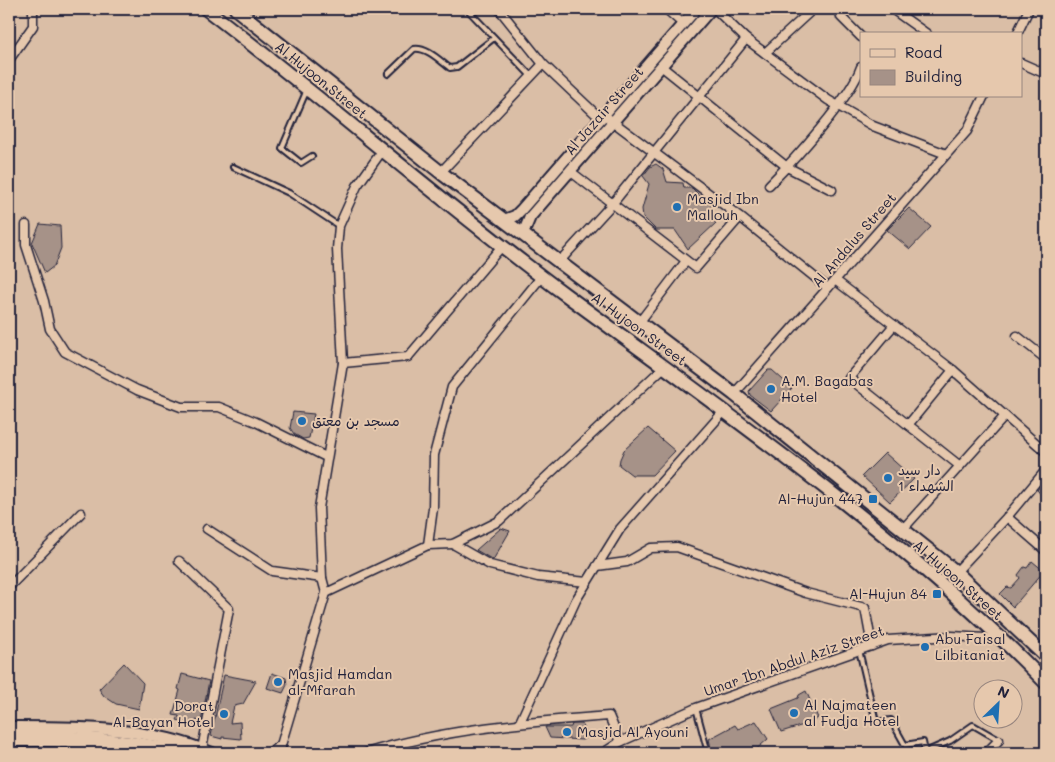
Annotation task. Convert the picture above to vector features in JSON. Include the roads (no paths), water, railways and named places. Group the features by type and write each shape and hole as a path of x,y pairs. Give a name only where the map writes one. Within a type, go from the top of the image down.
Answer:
{"highway":[{"path":"9,739 86,738 127,743 180,753"}],"main road":[{"name":"Al Hujoon Street","path":"206,9 308,88 430,191 725,410 855,511 1004,640 1046,683"},
{"name":"Al Hujoon Street","path":"236,9 558,263 734,394 903,529 956,572 1046,657"}],"street":[{"path":"9,60 33,26 33,9"},
{"path":"499,9 543,64 602,117 613,122 740,217 828,288"},
{"path":"666,9 683,24"},
{"name":"Al Jazair Street","path":"504,220 519,213 696,9"},
{"path":"713,9 746,39 828,100 873,126 946,154"},
{"name":"Al Jazair Street","path":"523,234 527,221 713,9"},
{"path":"765,53 813,9"},
{"path":"840,9 841,17 860,36"},
{"path":"892,9 924,32"},
{"path":"1017,32 1029,9"},
{"path":"558,263 613,203 746,39"},
{"path":"1022,62 1046,74"},
{"path":"441,172 543,64"},
{"path":"661,66 787,167 832,190"},
{"path":"769,185 787,167 838,105 860,69"},
{"name":"Al Andalus Street","path":"734,394 967,131 983,98"},
{"path":"277,751 326,593 322,578 320,508 326,456 342,363 337,249 339,226 357,186 382,151"},
{"path":"570,171 696,268 740,217"},
{"path":"26,225 26,244 44,301 50,329 65,352 137,390 181,407 219,407 256,422 326,456"},
{"path":"342,363 408,357 502,246"},
{"path":"638,324 686,261"},
{"path":"428,545 433,508 434,456 452,387 542,276"},
{"path":"835,280 953,370 1046,452"},
{"path":"894,325 849,378 960,466"},
{"path":"1017,336 1046,359"},
{"path":"326,593 428,545 453,544 499,521 665,366"},
{"path":"908,425 953,370"},
{"path":"520,722 576,600 620,528 725,410"},
{"path":"903,529 1005,416"},
{"path":"956,572 1007,517 1046,470"},
{"path":"9,587 81,513"},
{"path":"1007,517 1046,552"},
{"path":"207,530 272,571 322,578"},
{"path":"453,544 490,565 538,578 587,582"},
{"path":"597,566 627,562 651,548 677,547 806,593 865,608 872,646"},
{"path":"9,727 83,726 164,738 207,751 229,609 179,561"},
{"name":"Umar Ibn Abdul Aziz Street","path":"603,753 620,742 696,708 888,640 952,636 1004,640"},
{"path":"366,753 403,742 520,722 609,716 620,742"},
{"path":"986,753 999,740"}],"lane":[{"path":"467,9 532,77"},
{"path":"388,74 414,49 426,51 450,68 457,67 494,38"},
{"path":"308,88 282,148 301,163 312,156"},
{"path":"232,167 289,193 339,226"},
{"path":"859,650 876,722 891,720 905,745 923,742 925,752 950,741 973,725 999,740"},
{"path":"696,708 708,753"}],"place":[{"name":"Masjid Ibn Mallouh","path":"677,207"},
{"name":"A.M. Bagabas Hotel","path":"771,389"},
{"name":"مسجد بن معتق","path":"302,421"},
{"name":"دار سيد الشهداء 1","path":"888,478"},
{"name":"Al-Hujun 447","path":"873,499"},
{"name":"Al-Hujun 84","path":"937,594"},
{"name":"Abu Faisal Lilbitaniat","path":"925,647"},
{"name":"Masjid Hamdan al-Mfarah","path":"278,682"},
{"name":"Al Najmateen al Fudja Hotel","path":"794,713"},
{"name":"Dorat Al-Bayan Hotel","path":"224,714"},
{"name":"Masjid Al Ayouni","path":"567,732"}]}
